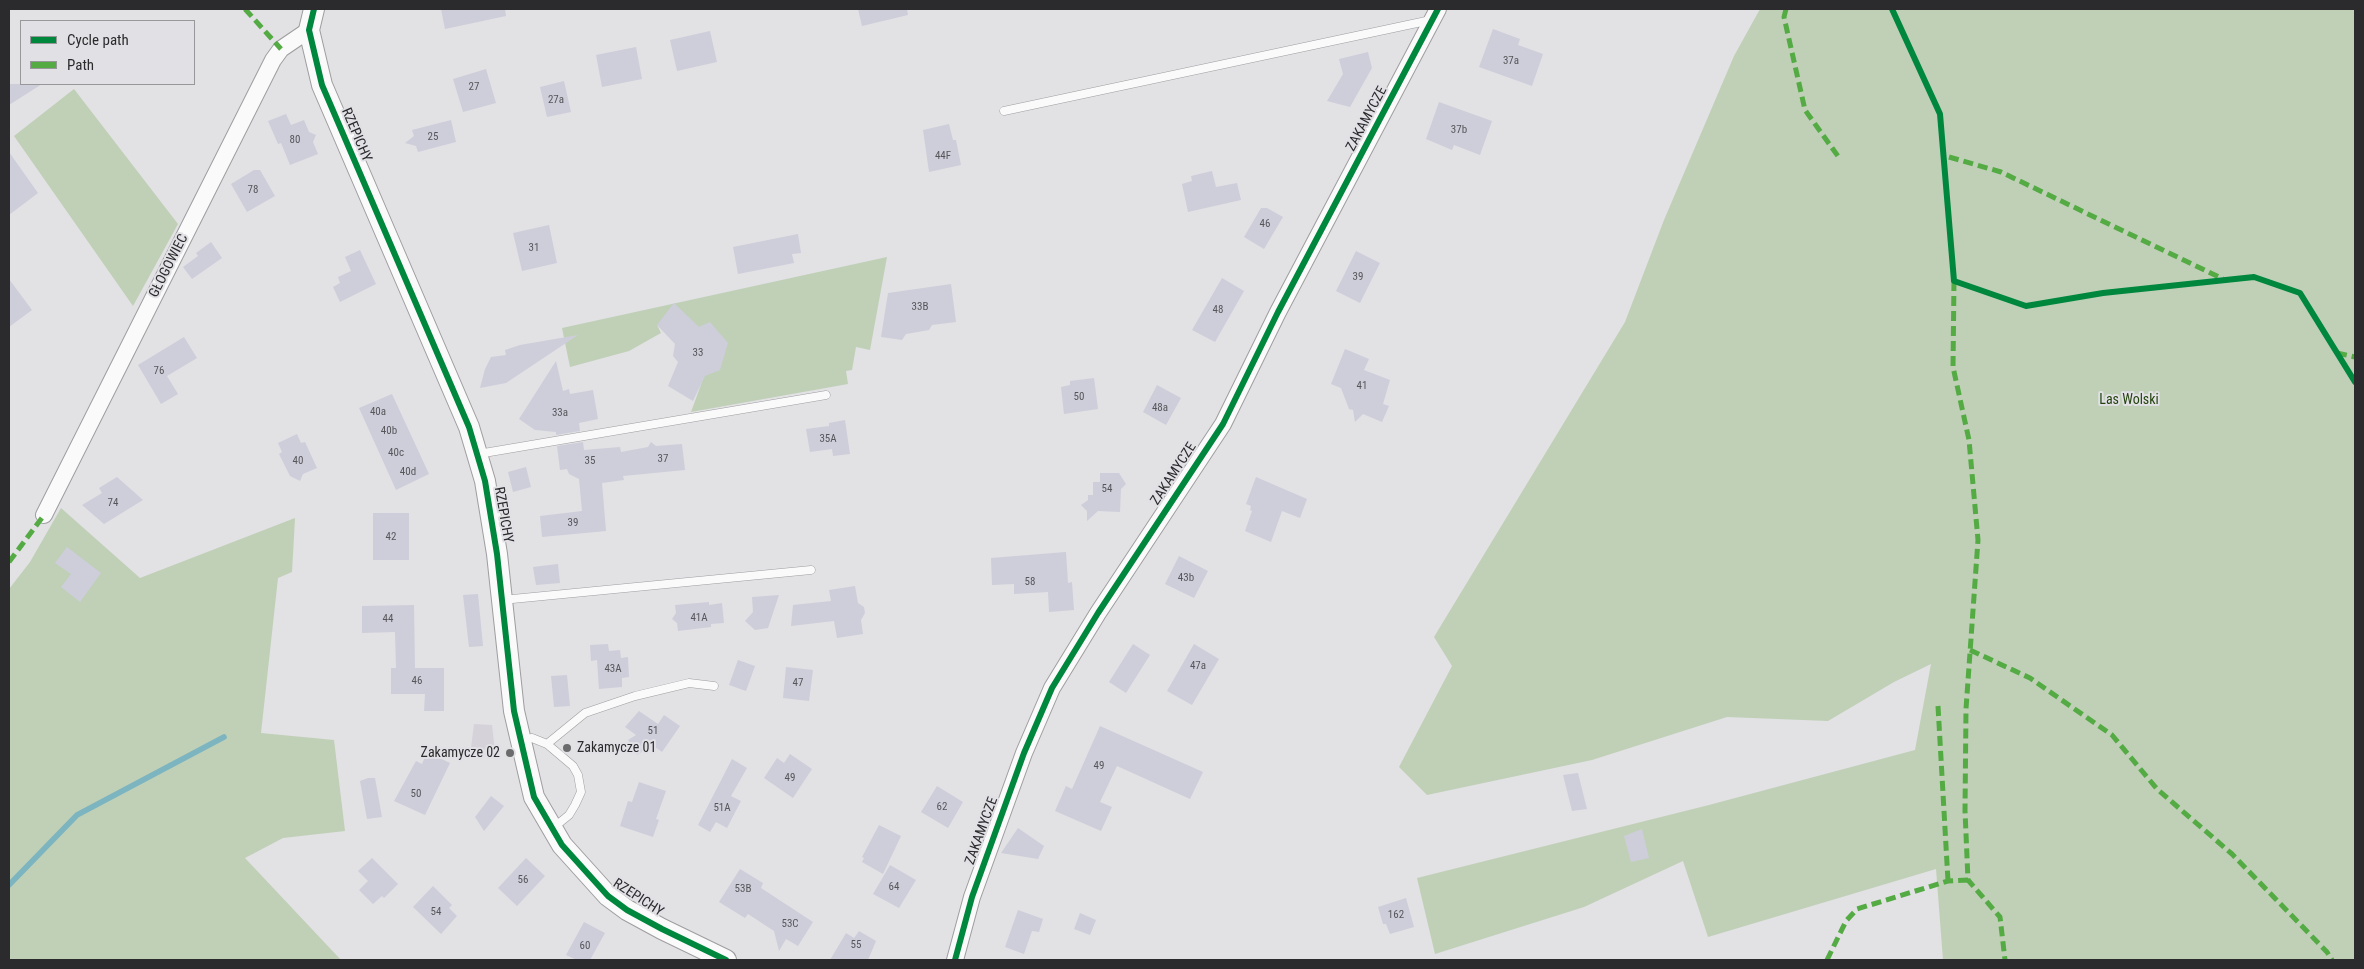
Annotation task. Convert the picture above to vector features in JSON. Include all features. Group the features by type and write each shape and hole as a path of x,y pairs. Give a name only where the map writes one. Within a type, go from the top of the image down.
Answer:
{"street":[{"name":"RZEPICHY","path":"314,9 309,30 322,85 469,427 489,500 519,740 534,797 551,829 570,854 608,896 627,910 662,929 726,960"},
{"name":"ZAKAMYCZE","path":"955,960 972,897 1024,753 1052,688 1098,613 1223,424 1278,312 1435,14"},
{"name":"GŁOGOWIEC","path":"44,515 274,60 281,49 309,30"}],"lane":[{"path":"1004,111 1435,14"},
{"path":"476,454 826,395"},
{"path":"502,600 811,570"},
{"path":"547,744 585,713 635,696 689,683 714,686"},
{"path":"519,740 532,738 547,744 573,766 578,775 581,792 570,815 551,829"}],"shaded area":[{"path":"474,724 492,725 495,751 471,748"}],"green space":[{"name":"Las Wolski","path":"1760,9 2355,9 2355,960 1943,960 1936,869 1708,937 1683,861 1584,907 1435,954 1417,878 1709,805 1915,750 1931,664 1894,682 1828,721 1727,717 1592,760 1427,795 1399,767 1452,666 1434,637 1625,322 1664,220 1734,56"},
{"path":"74,89 178,224 133,306 14,136"},
{"path":"887,257 870,350 856,347 852,370 846,371 848,384 691,412 706,371 657,325 661,333 629,351 570,367 562,328"},
{"path":"61,508 140,578 295,518 292,572 278,578 261,733 334,740 345,831 283,838 245,858 341,960 9,960 9,589 30,562"}],"building":[{"path":"441,9 505,9 506,16 445,29"},
{"path":"858,9 907,9 908,15 862,26"},
{"path":"1493,29 1520,39 1518,45 1543,54 1532,86 1479,67"},
{"path":"710,31 717,62 677,71 670,40"},
{"path":"636,47 642,79 602,87 596,55"},
{"path":"1368,52 1372,68 1350,107 1327,101 1343,74 1339,59"},
{"path":"486,69 496,103 463,112 453,79"},
{"path":"564,81 571,112 547,117 540,87"},
{"path":"9,84 40,85 9,105"},
{"path":"1439,102 1492,121 1480,155 1454,145 1452,150 1426,139"},
{"path":"286,114 291,125 304,120 309,132 316,135 313,142 318,154 290,165 281,143 278,144 268,121"},
{"path":"451,120 456,142 418,152 416,146 405,143 414,136 412,130"},
{"path":"949,124 953,140 956,140 961,165 929,172 923,130"},
{"path":"9,152 38,193 9,215"},
{"path":"254,170 260,170 275,196 247,212 231,184"},
{"path":"1212,171 1216,187 1237,183 1241,200 1188,212 1182,184 1192,181 1191,176"},
{"path":"1261,208 1267,208 1283,217 1264,249 1244,237"},
{"path":"549,225 557,263 522,271 513,233"},
{"path":"798,234 801,253 792,254 794,263 738,274 733,247"},
{"path":"211,242 222,258 192,279 183,267 198,256 196,253"},
{"path":"360,250 376,284 340,302 333,287 340,283 338,277 351,271 345,257"},
{"path":"1356,251 1380,263 1360,303 1336,291"},
{"path":"1222,278 1244,291 1215,342 1192,330"},
{"path":"9,279 32,310 9,327"},
{"path":"951,284 956,322 932,325 929,330 906,334 902,340 881,337 888,293"},
{"path":"674,303 699,327 710,322 728,343 720,370 705,376 693,401 668,386 678,362 673,356 675,344 657,325"},
{"path":"578,335 506,383 480,388 485,369 491,357 506,355 505,350 520,345"},
{"path":"184,337 197,358 167,376 178,394 161,404 138,365"},
{"path":"1345,349 1369,359 1364,370 1390,380 1383,404 1389,406 1382,422 1363,414 1355,422 1353,410 1349,409 1341,388 1331,384"},
{"path":"556,361 563,391 569,389 570,394 593,390 598,419 579,423 580,431 556,435 556,432 535,430 519,419"},
{"path":"1094,378 1098,409 1064,414 1061,387 1070,385 1070,381"},
{"path":"1157,385 1181,398 1166,425 1143,412"},
{"path":"392,394 429,474 396,490 359,408"},
{"path":"845,420 850,454 833,456 832,449 810,452 806,429 829,426 829,423"},
{"path":"297,434 301,443 305,442 317,468 303,474 300,481 290,476 279,454 282,452 278,443"},
{"path":"583,442 584,450 620,447 621,452 648,447 651,442 656,446 682,444 685,470 623,476 624,480 602,483 606,531 542,537 540,516 582,511 579,479 569,474 567,469 560,470 557,446"},
{"path":"526,467 531,487 513,492 508,472"},
{"path":"1100,473 1119,473 1126,484 1121,489 1120,512 1098,511 1087,521 1087,511 1081,505 1088,500 1088,495 1093,495 1093,482 1100,482"},
{"path":"117,477 143,500 104,524 82,505 102,493 99,488"},
{"path":"1256,477 1307,499 1300,518 1282,511 1271,542 1245,531 1252,511 1250,510 1251,506 1246,504"},
{"path":"373,513 409,513 409,560 373,560"},
{"path":"67,547 101,573 80,602 61,587 71,574 55,563"},
{"path":"1066,552 1068,583 1072,582 1074,610 1049,612 1048,592 1014,594 1014,584 992,585 991,558"},
{"path":"1179,556 1208,571 1194,598 1165,584"},
{"path":"558,564 560,583 536,585 533,567"},
{"path":"855,586 858,603 864,607 865,613 861,620 863,634 837,638 834,621 791,626 793,605 831,601 829,590"},
{"path":"478,594 483,646 469,647 463,595"},
{"path":"779,595 768,628 755,630 745,621 753,612 752,597"},
{"path":"709,602 709,605 722,603 724,623 711,624 711,627 678,631 677,623 672,619 676,613 675,605"},
{"path":"414,605 415,668 444,668 444,711 424,711 425,694 391,694 391,668 396,668 395,632 362,633 362,606"},
{"path":"608,644 609,651 620,650 621,658 628,657 629,677 622,678 622,687 599,689 597,660 591,661 590,645"},
{"path":"1133,644 1150,655 1126,693 1109,682"},
{"path":"1194,644 1219,659 1192,705 1167,691"},
{"path":"738,660 755,666 746,691 729,685"},
{"path":"786,667 813,670 809,701 783,698"},
{"path":"567,675 570,706 554,707 551,676"},
{"path":"639,711 658,724 664,715 680,726 662,752 652,745 637,755 628,740 636,735 625,727"},
{"path":"1100,726 1203,772 1190,799 1117,766 1100,802 1112,807 1101,831 1055,811 1066,786 1072,789"},
{"path":"427,752 450,763 425,815 394,801 416,761 422,764"},
{"path":"790,754 812,769 793,798 764,778 777,758 784,763"},
{"path":"732,759 747,768 731,796 741,801 727,828 716,822 710,832 698,825"},
{"path":"1578,773 1587,809 1572,811 1563,775"},
{"path":"375,778 382,817 367,819 360,781"},
{"path":"639,782 666,791 656,819 659,820 653,837 620,826 628,801 632,802"},
{"path":"937,786 963,802 948,828 921,812"},
{"path":"491,796 504,806 484,831 475,817"},
{"path":"879,825 901,836 883,874 862,862 864,858 862,857"},
{"path":"1018,828 1044,846 1038,859 1001,853"},
{"path":"1642,829 1649,858 1631,862 1624,836"},
{"path":"372,858 398,884 384,898 382,896 373,904 359,890 368,881 358,871"},
{"path":"526,858 545,876 517,906 498,888"},
{"path":"890,865 916,880 899,908 873,894"},
{"path":"740,869 763,883 761,888 813,922 798,946 786,939 779,951 774,931 748,914 745,918 719,902"},
{"path":"433,886 452,905 449,908 457,916 441,934 413,907"},
{"path":"1406,898 1414,927 1390,934 1386,924 1383,924 1378,907"},
{"path":"1018,910 1043,919 1039,932 1032,931 1024,954 1005,947"},
{"path":"1080,913 1096,920 1090,935 1074,929"},
{"path":"584,922 605,933 590,960 577,960 566,955"},
{"path":"859,931 876,941 868,960 830,960 846,933 854,938"}],"waterway":[{"path":"9,885 77,815 224,737"}],"marked path":[{"path":"245,9 281,49"},
{"path":"1786,9 1784,17 1805,110 1840,159"},
{"path":"1949,157 2001,172 2223,279"},
{"path":"1954,281 1953,367 1969,440 1978,540 1966,709 1965,811 1968,880 2000,917 2005,960"},
{"path":"2337,353 2355,357"},
{"path":"9,562 44,515"},
{"path":"1970,650 2030,678 2112,735 2157,789 2232,854 2327,952 2332,960"},
{"path":"1938,706 1948,881"},
{"path":"1827,960 1846,921 1857,909 1948,881 1968,880"}],"cycle path":[{"path":"314,9 309,30 322,85 469,427 485,481 497,554 514,711 534,797 562,845 608,896 627,910 662,929 726,960"},
{"path":"955,960 972,897 1024,753 1052,688 1098,613 1223,424 1278,312 1438,9"},
{"path":"1892,9 1940,114 1954,281 2026,306 2103,293 2254,277 2300,293 2355,382"}],"place":[{"name":"Zakamycze 01","path":"567,748"},
{"name":"Zakamycze 02","path":"510,753"}]}
